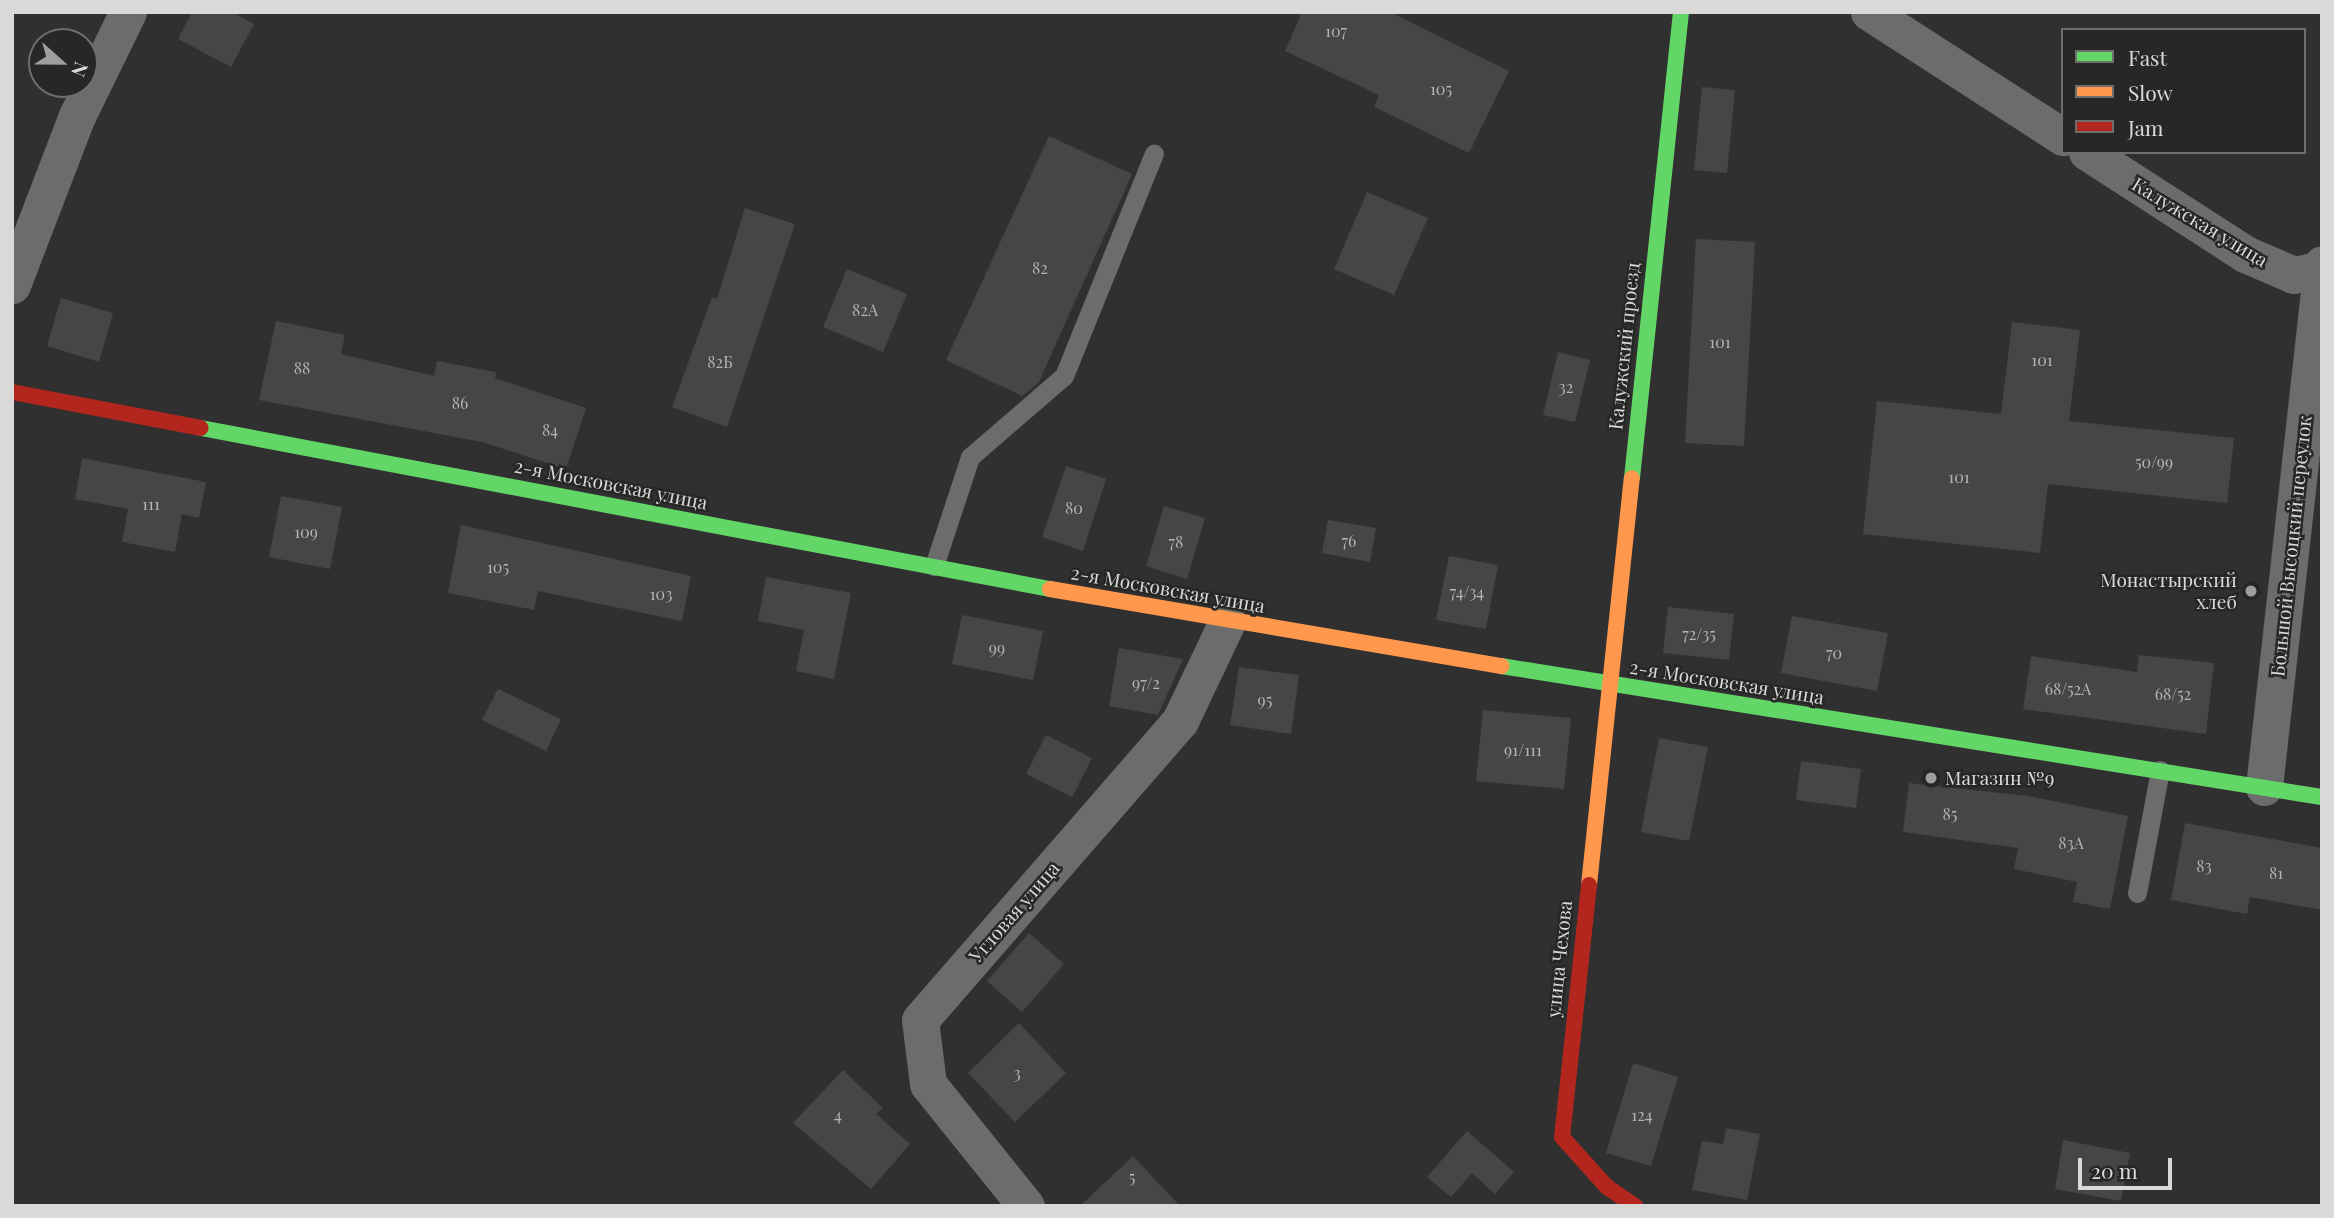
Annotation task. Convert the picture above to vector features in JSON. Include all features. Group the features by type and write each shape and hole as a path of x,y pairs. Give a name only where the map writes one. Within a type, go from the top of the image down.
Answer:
{"street":[{"path":"12,285 77,116 128,12"},
{"name":"Калужский проезд","path":"1609,685 1681,12"},
{"path":"1869,12 2061,136"},
{"name":"Калужская улица","path":"2090,154 2245,254 2294,275 2319,267"},
{"name":"Большой Высоцкий переулок","path":"2264,788 2319,267"},
{"name":"2-я Московская улица","path":"12,392 1227,622 2322,797"},
{"name":"Угловая улица","path":"1026,1206 928,1084 920,1020 1180,721 1227,622"},
{"name":"улица Чехова","path":"1609,685 1562,1137 1607,1187 1635,1206"}],"lane":[{"path":"934,566 970,457 1064,376 1154,153"},
{"path":"2137,893 2160,770"}],"building":[{"path":"192,12 232,12 254,24 231,67 178,39"},
{"path":"1302,12 1390,12 1509,71 1469,153 1374,107 1379,95 1285,51"},
{"path":"1702,87 1735,90 1727,173 1694,170"},
{"path":"1049,136 1132,174 1039,382 1022,396 946,360"},
{"path":"1367,192 1428,218 1394,295 1334,269"},
{"path":"745,208 795,224 727,427 672,407 712,297 717,299"},
{"path":"1696,239 1755,242 1744,446 1685,443"},
{"path":"847,269 907,294 883,352 823,327"},
{"path":"61,298 113,313 99,362 47,346"},
{"path":"276,321 345,335 341,354 434,376 437,361 496,372 495,378 586,408 566,469 482,442 259,400"},
{"path":"2012,322 2080,330 2069,421 2234,438 2227,503 2048,484 2040,553 1863,534 1877,401 2001,414"},
{"path":"1558,352 1590,360 1575,422 1543,415"},
{"path":"82,458 206,482 199,518 182,514 175,552 122,542 128,509 75,499"},
{"path":"1066,466 1106,479 1083,551 1042,537"},
{"path":"281,496 342,507 330,569 269,557"},
{"path":"1164,506 1205,518 1187,579 1146,566"},
{"path":"1328,520 1376,528 1370,562 1322,553"},
{"path":"461,525 691,576 682,621 538,591 534,610 448,593"},
{"path":"1449,556 1498,565 1486,629 1436,620"},
{"path":"766,577 851,593 834,679 796,671 804,630 758,621"},
{"path":"1668,607 1734,614 1729,660 1663,653"},
{"path":"962,615 1043,631 1033,680 952,664"},
{"path":"1792,616 1888,633 1877,691 1781,673"},
{"path":"1119,648 1183,659 1158,715 1109,706"},
{"path":"2139,655 2214,663 2206,734 2023,709 2031,656 2137,672"},
{"path":"1239,667 1299,675 1291,734 1230,725"},
{"path":"498,689 561,719 546,751 482,720"},
{"path":"1483,710 1571,718 1564,789 1476,781"},
{"path":"1046,735 1092,758 1072,797 1026,774"},
{"path":"1659,738 1708,747 1689,841 1641,832"},
{"path":"1801,761 1861,769 1856,808 1796,800"},
{"path":"1909,783 2028,796 2128,816 2110,909 2073,902 2077,882 2014,869 2018,848 1903,832"},
{"path":"2185,823 2322,848 2322,910 2250,897 2247,914 2171,900"},
{"path":"1029,933 1064,964 1022,1012 987,981"},
{"path":"1019,1023 1066,1073 1015,1122 968,1073"},
{"path":"1633,1063 1678,1077 1651,1166 1606,1153"},
{"path":"843,1070 883,1108 876,1114 910,1144 871,1189 793,1123"},
{"path":"1726,1128 1760,1134 1747,1200 1692,1190 1702,1141 1723,1144"},
{"path":"1467,1131 1514,1172 1495,1194 1472,1173 1451,1197 1427,1177"},
{"path":"2063,1140 2130,1153 2121,1201 2055,1189"},
{"path":"1133,1156 1180,1206 1080,1206"}],"traffic: fast":[{"path":"1632,478 1681,12"},
{"path":"201,428 1050,589"},
{"path":"1501,666 2322,797"}],"traffic: slow":[{"path":"1589,885 1632,478"},
{"path":"1050,589 1501,666"}],"traffic: jam":[{"path":"12,392 201,428"},
{"path":"1589,885 1562,1137 1607,1187 1635,1206"}],"place":[{"name":"Монастырский хлеб","path":"2251,591"},
{"name":"Магазин №9","path":"1931,778"}]}
